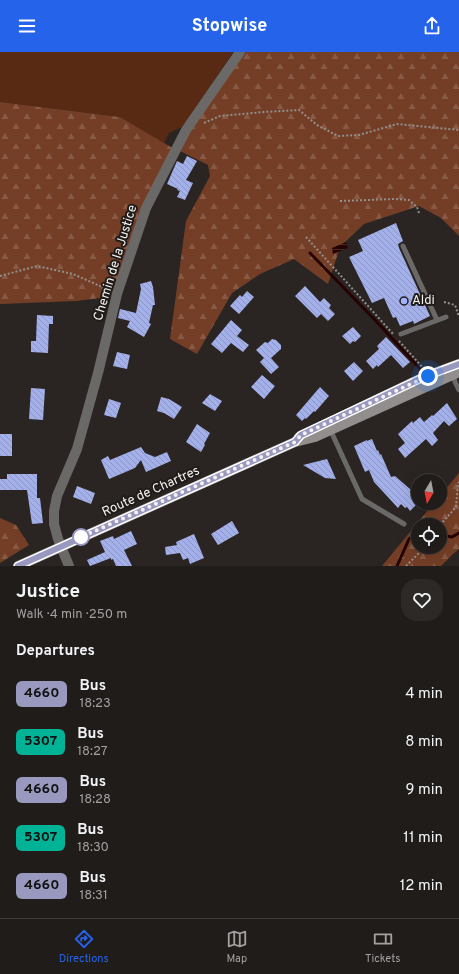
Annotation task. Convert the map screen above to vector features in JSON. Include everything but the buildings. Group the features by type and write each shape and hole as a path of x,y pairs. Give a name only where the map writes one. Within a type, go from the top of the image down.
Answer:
{"main road":[{"name":"Route de Chartres","path":"18,566 295,442 315,437 329,426 428,376 456,369"},
{"name":"Route de Chartres","path":"329,426 456,369"}],"street":[{"name":"Chemin de la Justice","path":"69,566 60,547 54,524 54,511 57,496 77,449 98,373 117,294 146,208 186,130 240,52"}],"lane":[{"path":"403,246 437,320"},
{"path":"401,334 446,317"},
{"path":"456,369 455,382 459,390"},
{"path":"329,426 362,499 404,524"}],"path":[{"path":"186,130 220,116 299,110 317,125 338,136 359,135 397,124 459,130"},
{"path":"340,200 395,198 409,200 417,207 419,213"},
{"path":"306,237 421,366 428,376"},
{"path":"0,276 37,266 73,274 117,294"},
{"path":"444,302 455,305 459,317"},
{"path":"446,518 456,507 459,482"},
{"path":"406,566 418,554"}],"shaded area":[{"path":"0,52 233,52 184,126 169,133 164,143 120,117 0,102"},
{"path":"346,242 348,248 333,254 332,248"}],"green space":[{"path":"245,52 459,52 459,236 441,218 419,206 364,224 340,247 328,284 294,259 260,274 232,293 197,354 170,339 186,221 210,176 208,165 180,151 193,125"},
{"path":"0,102 120,117 176,150 146,208 116,296 76,301 0,304"},
{"path":"459,473 459,549 441,566 382,566 411,531 411,554 447,554 447,518 422,518 428,510 447,510 447,488"},
{"path":"0,518 16,525 29,545 0,563"}],"waterway":[{"path":"310,253 423,372"},
{"path":"447,536 452,537 459,533"},
{"path":"397,566 409,539 411,538"}],"bus line":[{"name":"4660","path":"18,566 295,442 301,435 424,377 459,364"}],"place":[{"name":"Aldi","path":"404,301"}],"route":[{"path":"81,537 79,538 295,442 301,435 428,376"}]}
